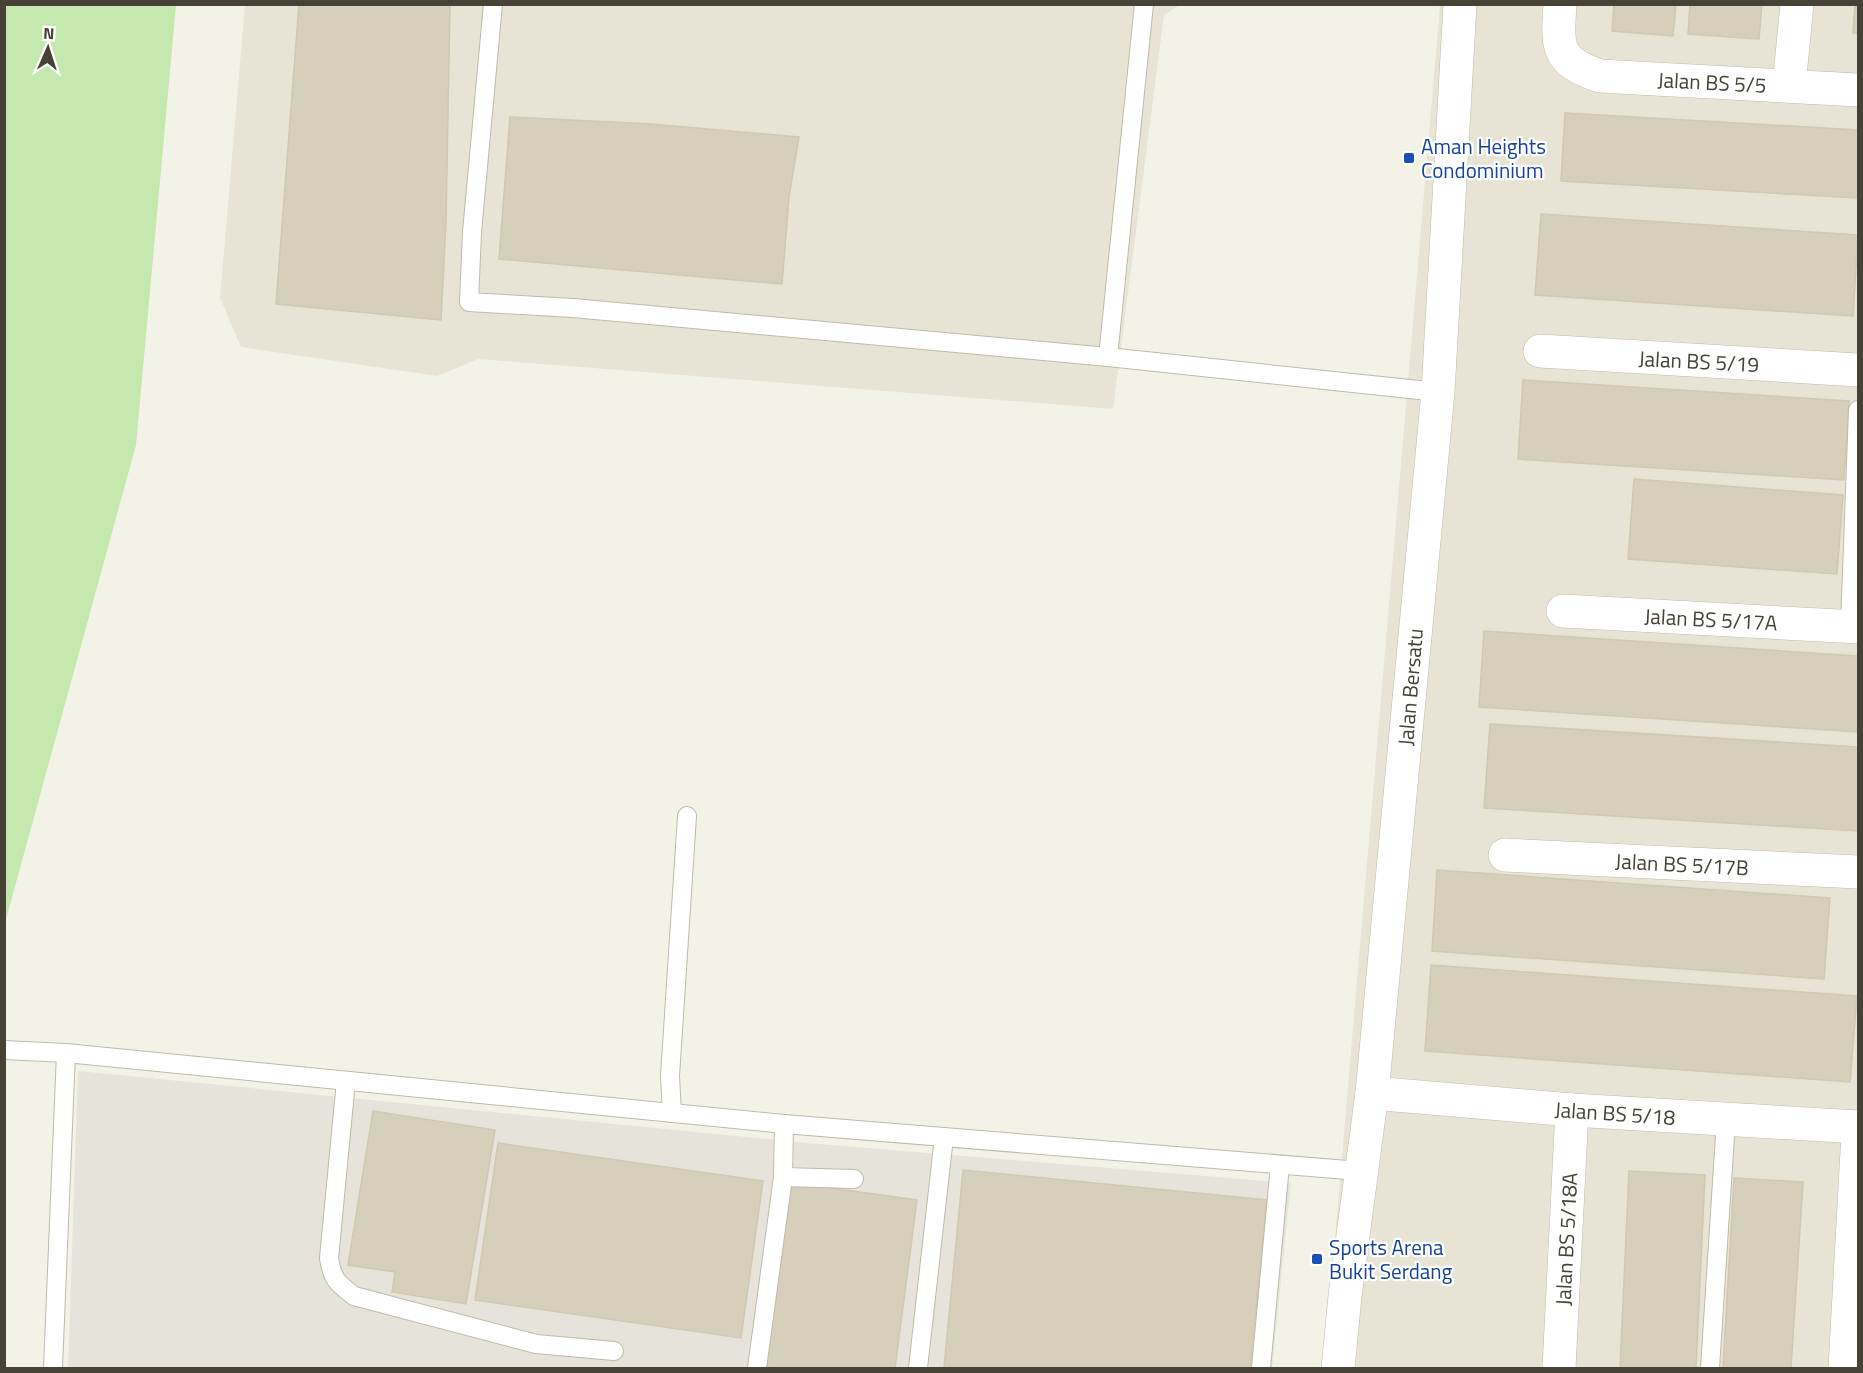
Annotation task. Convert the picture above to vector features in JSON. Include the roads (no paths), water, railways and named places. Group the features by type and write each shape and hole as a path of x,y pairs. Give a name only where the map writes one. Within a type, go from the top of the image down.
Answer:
{"street":[{"name":"Jalan Bersatu","path":"1338,1368 1360,1171 1372,1093 1438,392 1460,4"},
{"name":"Jalan BS 5/5","path":"1560,4 1558,34 1561,49 1568,62 1600,76 1858,90"},
{"path":"1789,86 1797,4"},
{"name":"Jalan BS 5/19","path":"1540,351 1858,370"},
{"name":"Jalan BS 5/17A","path":"1563,611 1854,627"},
{"name":"Jalan BS 5/17B","path":"1505,855 1858,872"},
{"name":"Jalan BS 5/18","path":"1372,1093 1572,1110 1858,1127"},
{"name":"Jalan BS 5/18A","path":"1559,1368 1572,1110"},
{"path":"1845,1368 1858,1133"}],"lane":[{"path":"493,4 472,232 469,302 573,308 1108,357 1438,392"},
{"path":"1108,357 1144,4"},
{"path":"1854,627 1858,410"},
{"path":"672,1113 670,1076 687,816"},
{"path":"4,1050 66,1053 783,1124 1360,1171"},
{"path":"53,1368 66,1053"},
{"path":"346,1081 329,1258 331,1273 337,1284 354,1296 536,1344 614,1351"},
{"path":"1710,1368 1726,1120"},
{"path":"757,1368 783,1177 783,1124"},
{"path":"918,1368 944,1137"},
{"path":"1261,1368 1280,1165"},
{"path":"783,1177 854,1179"}],"place":[{"name":"Aman Heights Condominium","path":"1409,158"},
{"name":"Sports Arena Bukit Serdang","path":"1317,1259"}]}
